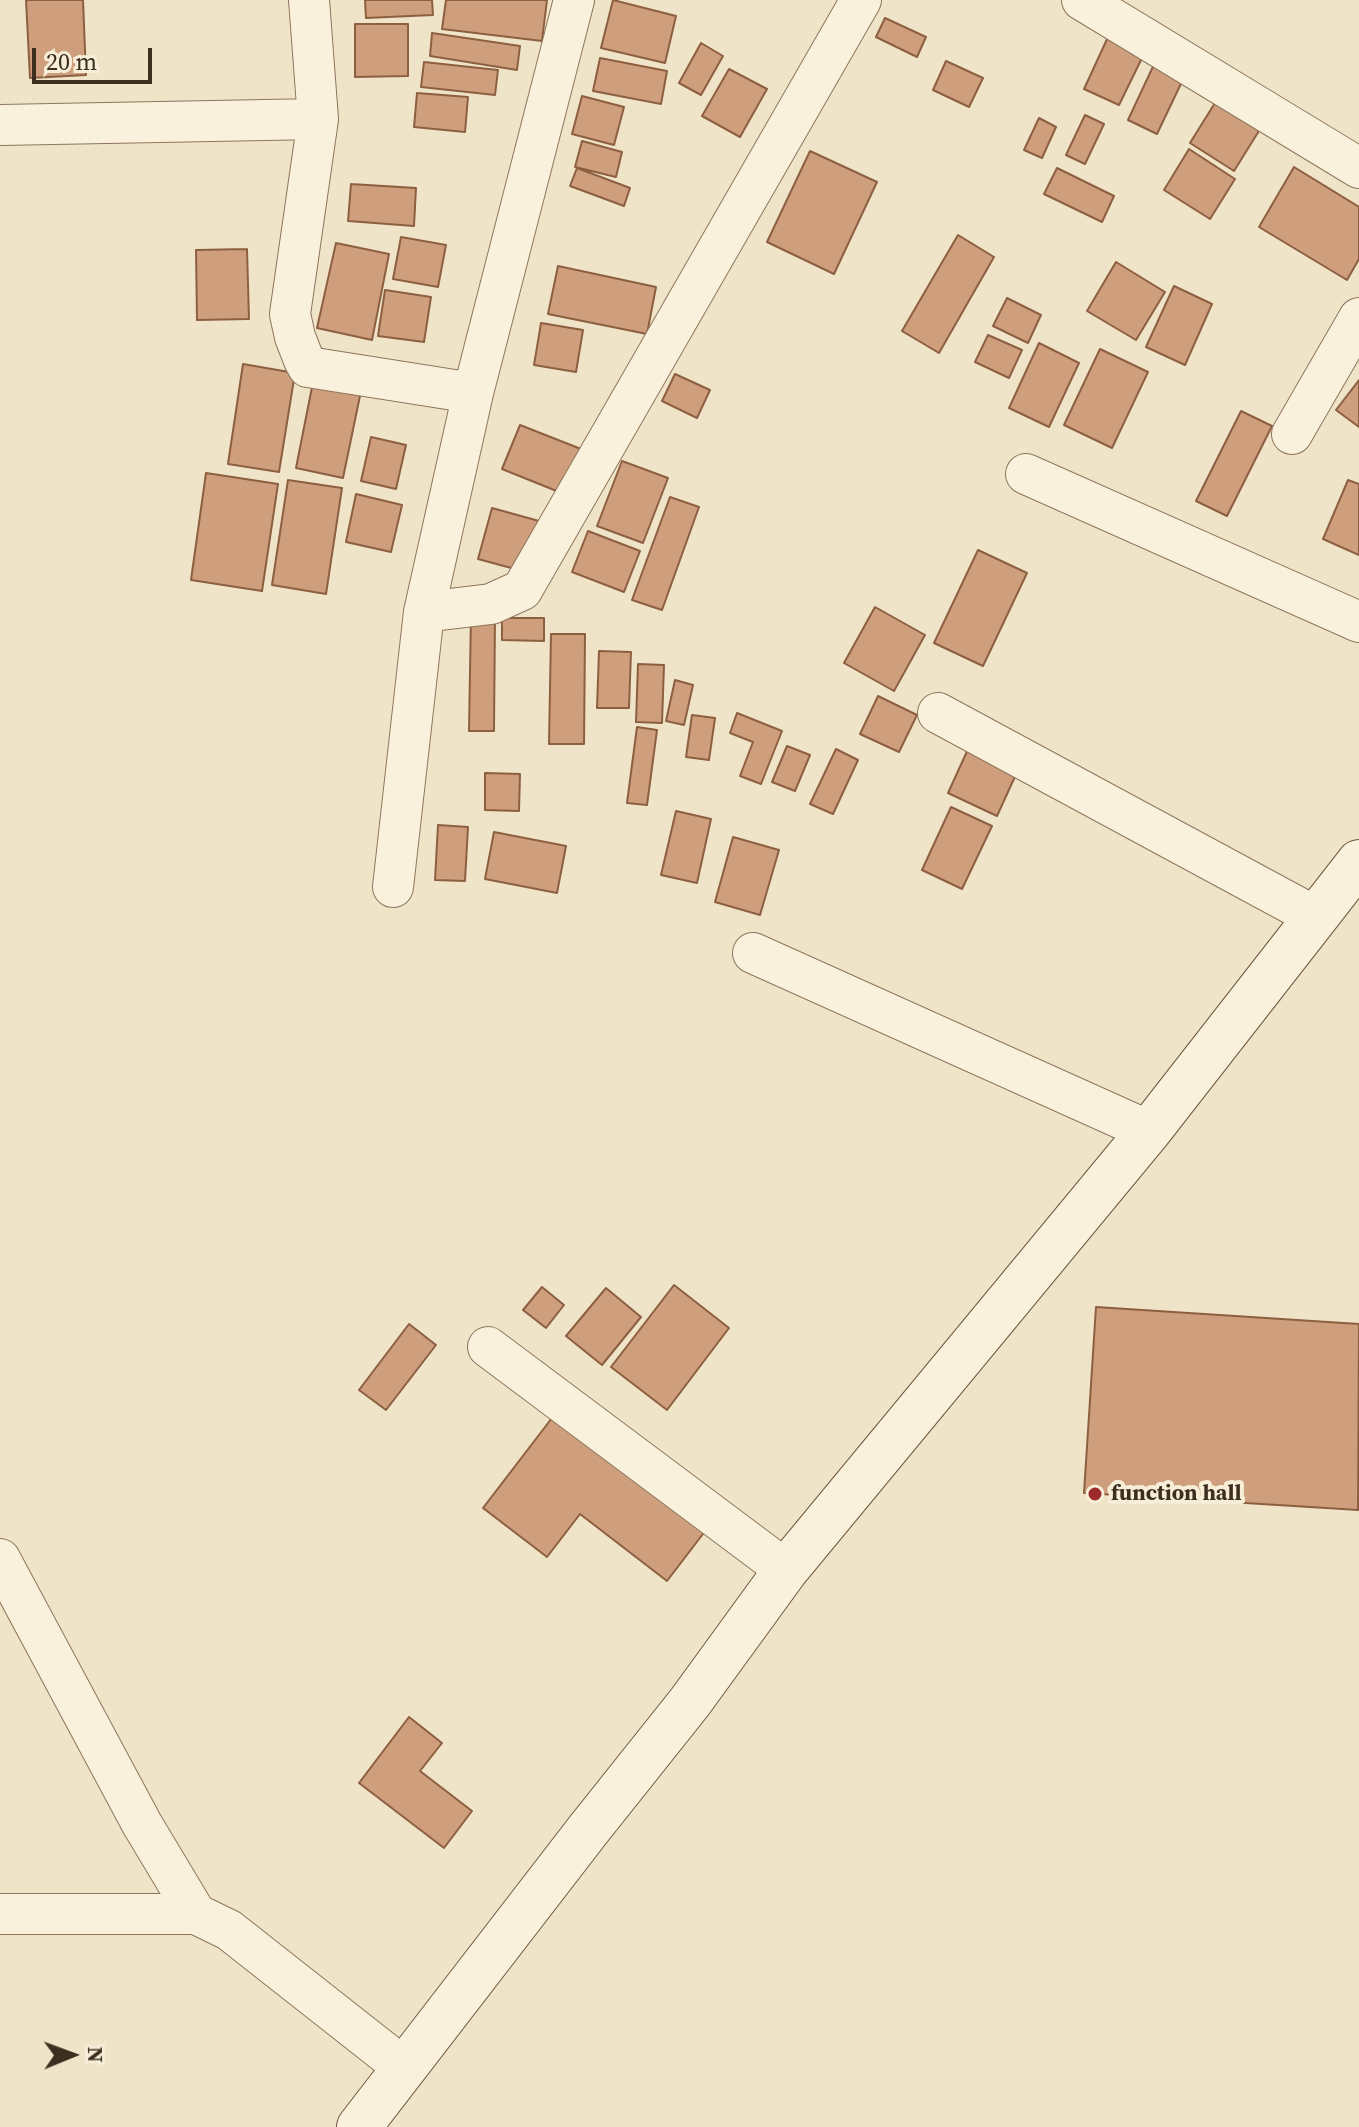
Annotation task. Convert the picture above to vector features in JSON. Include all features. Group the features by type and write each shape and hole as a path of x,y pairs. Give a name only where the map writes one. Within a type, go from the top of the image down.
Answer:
{"street":[{"path":"309,0 318,119 290,314 304,360 308,367 473,393"},
{"path":"393,887 424,612 473,393 574,0"},
{"path":"424,612 491,604 522,590 861,0"},
{"path":"1082,0 1359,168"},
{"path":"0,125 318,119"},
{"path":"1292,434 1359,318"},
{"path":"1026,474 1359,622"},
{"path":"938,713 1316,917"},
{"path":"359,2127 690,1702 786,1570 1149,1131 1359,862"},
{"path":"753,953 1149,1131"},
{"path":"488,1347 786,1570"},
{"path":"3,1569 142,1824 196,1914"},
{"path":"0,1914 196,1914 229,1930 403,2067"}],"building":[{"path":"26,0 83,0 86,75 30,78"},
{"path":"365,0 432,0 433,15 366,18"},
{"path":"446,0 547,0 542,41 442,29"},
{"path":"613,0 676,16 665,63 601,48"},
{"path":"885,18 926,37 917,57 876,37"},
{"path":"355,24 408,24 408,76 355,77"},
{"path":"432,33 520,46 517,70 430,56"},
{"path":"1108,37 1144,54 1119,105 1084,89"},
{"path":"701,43 723,56 701,95 679,83"},
{"path":"600,58 667,71 661,104 593,91"},
{"path":"1157,58 1187,71 1157,134 1128,120"},
{"path":"946,61 983,78 969,107 933,90"},
{"path":"424,62 498,70 495,95 421,87"},
{"path":"729,69 767,89 740,137 702,116"},
{"path":"1223,90 1267,118 1234,171 1190,143"},
{"path":"417,93 468,97 465,132 414,127"},
{"path":"582,96 624,107 614,145 572,134"},
{"path":"1085,115 1104,124 1085,164 1066,155"},
{"path":"1039,118 1056,127 1042,158 1024,150"},
{"path":"582,141 622,152 616,177 575,167"},
{"path":"1189,149 1235,179 1210,219 1164,190"},
{"path":"810,151 877,182 834,274 767,242"},
{"path":"1294,167 1359,207 1359,259 1347,280 1259,227"},
{"path":"577,168 630,188 624,206 570,186"},
{"path":"1057,168 1114,196 1102,222 1044,194"},
{"path":"351,184 416,188 414,226 348,221"},
{"path":"958,235 994,257 939,353 902,331"},
{"path":"401,237 446,245 438,287 393,279"},
{"path":"336,243 389,254 372,340 317,328"},
{"path":"247,249 249,319 197,320 196,250"},
{"path":"1116,262 1165,292 1136,340 1087,311"},
{"path":"558,266 656,287 647,334 548,314"},
{"path":"1174,286 1212,304 1185,365 1146,347"},
{"path":"385,290 431,297 424,342 378,336"},
{"path":"1007,298 1041,315 1028,343 993,326"},
{"path":"541,323 583,330 576,372 534,365"},
{"path":"988,335 1022,350 1009,378 975,362"},
{"path":"1039,343 1079,363 1049,427 1009,408"},
{"path":"1100,349 1148,372 1112,448 1064,425"},
{"path":"243,364 295,373 279,472 228,464"},
{"path":"675,374 710,390 697,418 662,401"},
{"path":"1359,380 1359,427 1336,410"},
{"path":"313,382 361,391 343,478 296,468"},
{"path":"1241,411 1272,426 1227,516 1196,501"},
{"path":"520,425 581,449 564,494 502,469"},
{"path":"371,437 406,445 396,489 361,481"},
{"path":"622,461 668,478 643,543 597,526"},
{"path":"206,473 278,484 262,591 191,580"},
{"path":"288,480 342,488 326,594 272,585"},
{"path":"1348,480 1359,484 1359,555 1323,539"},
{"path":"356,494 402,505 391,552 346,542"},
{"path":"670,497 699,507 662,610 632,600"},
{"path":"492,508 539,521 526,572 478,559"},
{"path":"588,531 640,551 624,592 572,572"},
{"path":"978,550 1027,573 983,666 934,643"},
{"path":"875,607 925,635 894,691 844,663"},
{"path":"471,613 495,614 494,731 469,731"},
{"path":"502,618 544,618 544,641 502,640"},
{"path":"551,634 585,634 584,744 549,744"},
{"path":"599,651 631,652 629,708 597,708"},
{"path":"638,664 664,665 662,723 636,722"},
{"path":"675,680 693,685 684,725 666,721"},
{"path":"878,696 917,715 899,752 860,734"},
{"path":"737,713 782,731 761,784 740,776 753,742 730,733"},
{"path":"692,715 715,718 709,760 686,757"},
{"path":"637,727 657,730 647,805 627,803"},
{"path":"787,746 810,755 795,791 772,782"},
{"path":"969,747 1018,770 997,816 948,793"},
{"path":"836,749 858,760 833,814 810,804"},
{"path":"485,773 520,774 519,811 485,810"},
{"path":"951,807 992,826 962,889 922,870"},
{"path":"676,811 711,819 697,883 661,875"},
{"path":"438,825 468,827 465,881 435,880"},
{"path":"494,832 566,846 557,893 485,879"},
{"path":"733,837 779,850 760,915 715,902"},
{"path":"674,1285 729,1328 667,1410 611,1367"},
{"path":"542,1287 564,1305 546,1328 523,1310"},
{"path":"606,1288 641,1317 602,1365 566,1336"},
{"path":"1096,1307 1359,1324 1358,1510 1084,1493"},
{"path":"409,1324 436,1345 386,1410 359,1390"},
{"path":"555,1414 706,1530 667,1581 580,1514 547,1557 483,1508"},
{"path":"409,1717 442,1743 420,1771 472,1811 444,1848 359,1783"}],"place":[{"name":"function hall","path":"1095,1494"}]}
